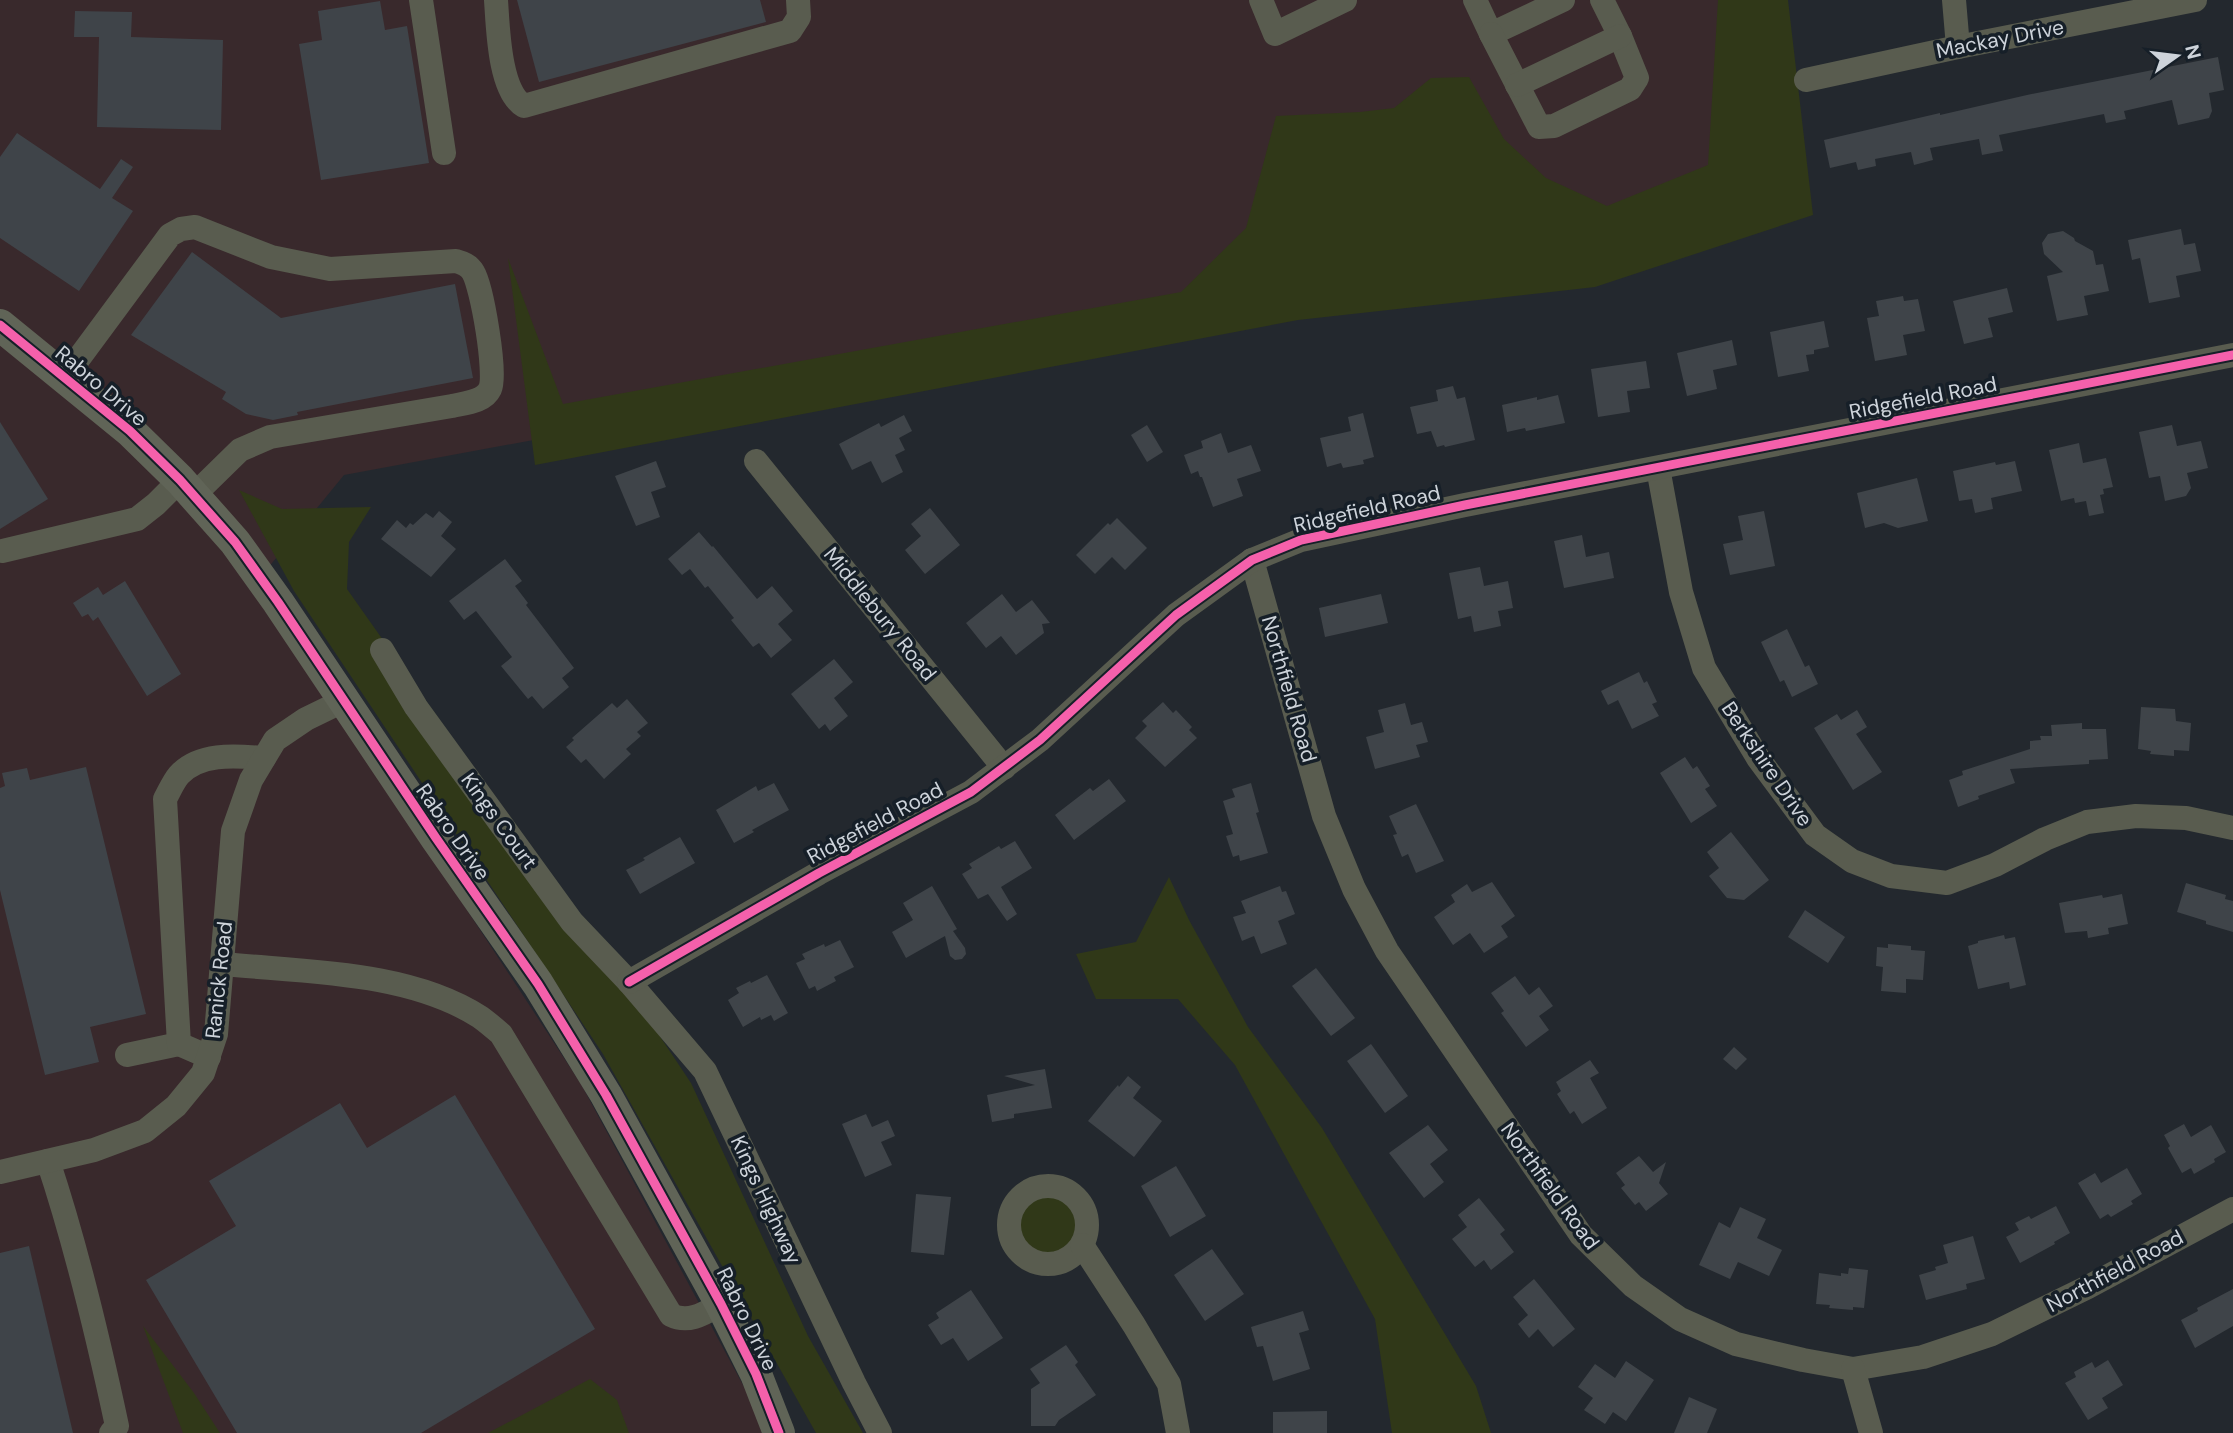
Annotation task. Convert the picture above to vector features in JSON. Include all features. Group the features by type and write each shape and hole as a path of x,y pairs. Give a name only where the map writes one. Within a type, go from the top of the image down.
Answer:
{"main road":[{"name":"Rabro Drive","path":"0,325 130,431 187,488 235,542 278,602 538,984 606,1095 721,1304 756,1374 779,1433"}],"street":[{"path":"421,0 444,153"},
{"path":"496,0 499,55 515,101 524,106 790,30 799,18 798,0"},
{"path":"1261,0 1275,34 1345,0"},
{"path":"1475,0 1539,127 1554,126 1630,89 1637,78 1602,0"},
{"path":"1491,33 1563,0"},
{"path":"1954,0 1958,47"},
{"name":"Mackay Drive","path":"1806,80 2195,0"},
{"path":"1517,85 1620,36"},
{"path":"2,551 137,519 240,450 270,437 453,407 480,399 490,390 493,371 480,287 472,270 464,263 456,261 330,269 271,257 195,227 181,229 170,235 65,377"},
{"name":"Ridgefield Road","path":"629,982 819,873 971,792 1040,740 1175,615 1252,560 1301,540 1345,529 2233,355"},
{"name":"Middlebury Road","path":"756,461 1004,768"},
{"name":"Berkshire Drive","path":"1658,468 1681,592 1704,668 1758,758 1815,835 1853,861 1891,876 1947,883 1995,865 2045,839 2087,822 2136,816 2186,818 2233,828"},
{"name":"Northfield Road","path":"1252,560 1324,816 1354,889 1387,951 1581,1235 1633,1286 1680,1319 1736,1344 1853,1369 1923,1357 1992,1334 2233,1209"},
{"name":"Kings Court","path":"382,650 415,707 572,922 629,982"},
{"name":"Ranick Road","path":"0,1172 94,1150 145,1131 176,1106 203,1073 216,1034 233,831 251,780 275,740 306,719 343,701"},
{"path":"179,1044 164,799 180,774 200,762 225,755 264,758"},
{"path":"223,964 351,976 412,987 480,1017 501,1034 671,1315 678,1318 695,1318 721,1304"},
{"name":"Kings Highway","path":"629,982 705,1071 880,1433"},
{"path":"127,1055 179,1044 209,1057"},
{"path":"48,1161 70,1226 103,1359 117,1426 111,1433"},
{"path":"1082,1244 1169,1384 1178,1433"},
{"path":"1853,1369 1871,1433"}],"shaded area":[{"path":"0,0 1738,0 1751,215 344,475 254,585 581,1084 750,1398 762,1433 0,1433"}],"green space":[{"path":"1718,0 1788,0 1813,215 1595,287 1298,320 535,465 508,258 563,404 1181,292 1246,228 1276,116 1394,108 1431,78 1469,77 1504,139 1546,178 1607,206 1708,165"},
{"path":"239,490 282,509 371,507 349,542 347,589 611,963 691,1083 808,1336 863,1433 816,1433 603,1054 294,591"},
{"path":"1169,877 1189,920 1248,1027 1322,1128 1476,1386 1491,1433 1392,1433 1375,1319 1235,1065 1178,999 1096,999 1076,954 1136,942"},
{"path":"1047,1192 1060,1195 1070,1202 1077,1212 1080,1225 1077,1238 1070,1248 1060,1255 1047,1258 1034,1255 1024,1248 1017,1238 1014,1225 1017,1212 1024,1202 1034,1195"},
{"path":"143,1326 194,1393 220,1433 183,1433"},
{"path":"590,1379 617,1400 629,1433 488,1433"}],"building":[{"path":"517,0 760,0 766,22 539,82"},
{"path":"380,1 385,30 407,26 429,163 321,180 299,44 322,40 318,11"},
{"path":"75,11 132,12 131,37 223,40 221,130 97,127 99,37 74,37"},
{"path":"2218,57 2224,90 2209,93 2212,111 2209,118 2178,125 2172,100 2124,111 2126,119 2106,123 2104,114 1999,135 2003,151 1982,155 1979,139 1930,148 1933,160 1914,165 1911,152 1875,159 1876,166 1858,170 1856,162 1830,168 1824,140 1940,113"},
{"path":"17,133 100,189 121,159 133,167 112,198 133,211 79,291 0,238 0,157"},
{"path":"2181,229 2184,245 2195,243 2201,271 2176,276 2180,297 2149,303 2140,258 2132,260 2128,240"},
{"path":"2063,231 2093,251 2096,265 2103,264 2109,291 2084,296 2088,315 2057,321 2047,276 2063,272 2044,254 2042,243 2048,234"},
{"path":"192,252 281,318 455,284 473,378 297,412 298,415 273,420 246,414 222,399 226,392 131,335"},
{"path":"2007,288 2013,312 1988,318 1993,337 1964,344 1953,301"},
{"path":"1903,296 1904,301 1918,299 1925,331 1903,335 1907,355 1875,361 1867,318 1879,316 1876,301"},
{"path":"1824,321 1829,347 1806,355 1809,371 1778,377 1770,332"},
{"path":"1732,340 1737,365 1713,370 1717,389 1687,396 1677,353"},
{"path":"1646,361 1650,388 1627,391 1630,412 1598,417 1591,369"},
{"path":"1453,386 1457,399 1465,397 1475,440 1437,447 1431,431 1417,434 1410,407 1438,401 1436,390"},
{"path":"1558,395 1565,423 1507,432 1502,405"},
{"path":"1363,413 1374,457 1363,460 1364,464 1343,468 1341,463 1327,467 1320,438 1351,431 1348,417"},
{"path":"904,415 912,431 899,438 905,450 895,455 903,472 882,483 871,461 852,470 839,444 879,423 881,427"},
{"path":"0,422 48,499 0,529"},
{"path":"1147,425 1163,452 1147,462 1131,435"},
{"path":"2172,425 2177,446 2201,441 2208,468 2187,473 2191,488 2186,496 2165,501 2160,476 2149,478 2139,432"},
{"path":"1221,433 1228,453 1251,445 1261,471 1237,479 1243,496 1213,507 1202,477 1198,471 1191,474 1184,455 1203,448 1201,441"},
{"path":"2079,443 2083,463 2106,458 2113,487 2103,489 2104,494 2100,495 2104,513 2089,516 2086,501 2075,503 2074,498 2061,501 2049,450"},
{"path":"656,461 666,487 651,492 660,517 636,526 615,476"},
{"path":"2015,461 2022,491 1991,498 1993,509 1975,513 1972,499 1959,501 1953,471 1995,462 1996,465"},
{"path":"1917,478 1928,521 1898,528 1884,523 1865,528 1857,493"},
{"path":"930,508 960,545 925,574 905,550 921,536 911,524"},
{"path":"439,511 452,522 441,536 456,549 431,577 381,539 397,520 406,528 426,513 433,518"},
{"path":"1764,511 1775,566 1730,575 1723,544 1743,540 1738,516"},
{"path":"1117,518 1147,548 1125,570 1112,557 1095,574 1076,555 1108,523 1110,525"},
{"path":"699,532 757,599 772,586 793,611 778,624 792,640 771,658 759,643 753,647 708,586 705,588 690,569 682,575 668,559"},
{"path":"1582,535 1586,557 1609,552 1614,578 1564,588 1554,541"},
{"path":"505,559 522,581 515,586 528,603 526,605 574,668 562,678 569,687 543,709 532,696 528,699 501,666 512,657 476,611 464,620 449,601"},
{"path":"1480,567 1484,586 1508,581 1513,608 1498,611 1501,626 1474,632 1471,616 1458,619 1449,573"},
{"path":"125,581 181,674 147,696 98,617 93,621 88,614 82,617 73,603 98,587 103,595"},
{"path":"1002,594 1016,612 1032,600 1050,623 1042,624 1044,633 1016,655 1001,636 986,648 966,623"},
{"path":"1381,594 1388,623 1325,637 1319,608"},
{"path":"1787,629 1805,667 1809,665 1818,684 1792,697 1784,680 1780,682 1761,642"},
{"path":"834,659 853,682 834,698 848,716 830,731 825,724 819,729 791,694"},
{"path":"1639,672 1644,683 1647,681 1657,702 1652,704 1659,716 1632,729 1618,700 1608,705 1601,691"},
{"path":"627,699 648,723 637,732 641,736 626,749 631,754 604,779 586,759 581,763 566,747 574,740 572,738 612,703 617,708"},
{"path":"1163,702 1173,713 1176,710 1192,727 1189,730 1197,738 1165,767 1135,738 1147,726 1142,721"},
{"path":"1405,703 1411,725 1422,722 1428,742 1416,745 1420,757 1375,769 1366,737 1384,732 1378,710"},
{"path":"2141,707 2175,709 2176,721 2191,723 2189,751 2174,750 2174,756 2150,754 2151,751 2138,749"},
{"path":"1857,710 1867,727 1856,734 1882,772 1853,790 1814,728 1837,714 1841,720"},
{"path":"2082,723 2082,729 2106,729 2108,759 2089,760 2089,764 2010,769 2015,783 1978,796 1979,799 1958,807 1949,780 1963,775 1962,771 2030,749 2030,741 2041,740 2040,736 2052,736 2051,725"},
{"path":"1685,757 1693,769 1697,766 1710,786 1705,789 1717,806 1691,823 1660,773"},
{"path":"86,767 146,1014 90,1027 99,1062 45,1075 0,890 0,788 5,786 2,773 27,768 30,780"},
{"path":"1109,779 1126,801 1074,840 1055,815 1090,788 1093,791"},
{"path":"774,783 789,810 734,843 716,810 756,786 758,791"},
{"path":"1251,783 1259,812 1256,813 1268,853 1240,861 1239,855 1233,857 1226,836 1233,834 1223,801 1235,797 1232,789"},
{"path":"1416,804 1444,861 1416,873 1408,854 1402,857 1393,835 1397,834 1389,816"},
{"path":"1731,832 1769,880 1744,900 1727,898 1709,876 1719,868 1707,852"},
{"path":"680,837 695,863 640,894 626,870"},
{"path":"1015,841 1032,868 1001,887 1017,914 1007,921 988,894 978,899 962,874 972,868 969,864 999,846 1001,849"},
{"path":"1492,882 1515,916 1501,926 1508,937 1484,953 1470,933 1453,945 1434,917 1455,902 1451,895 1467,884 1472,892"},
{"path":"2186,883 2226,895 2225,899 2233,901 2233,932 2177,912"},
{"path":"932,886 957,929 953,931 965,948 966,954 962,959 955,960 950,956 945,936 906,958 892,932 913,920 903,903"},
{"path":"1280,886 1282,892 1286,891 1295,914 1278,921 1287,944 1261,954 1254,936 1242,941 1233,917 1246,913 1241,901"},
{"path":"2122,894 2128,924 2108,928 2109,934 2088,938 2087,931 2065,933 2059,903"},
{"path":"1805,910 1845,937 1828,963 1788,937"},
{"path":"2004,935 2005,939 2015,937 2026,985 2010,989 2009,982 1978,989 1968,946"},
{"path":"840,940 854,967 834,977 836,981 817,991 815,986 809,989 796,963 805,959 802,954"},
{"path":"1888,944 1911,946 1911,950 1925,951 1923,980 1906,979 1906,993 1881,991 1883,967 1876,966 1877,947 1888,948"},
{"path":"1316,968 1355,1018 1331,1036 1292,986"},
{"path":"767,975 788,1013 774,1021 771,1015 761,1020 760,1017 743,1027 728,1000 739,993 736,988"},
{"path":"1515,976 1529,995 1539,987 1553,1006 1539,1016 1549,1030 1526,1047 1501,1013 1504,1011 1491,993"},
{"path":"1371,1044 1408,1096 1385,1113 1347,1061"},
{"path":"1734,1047 1747,1059 1736,1070 1723,1059"},
{"path":"1590,1060 1599,1073 1590,1078 1607,1108 1582,1124 1574,1111 1570,1114 1557,1094 1561,1091 1556,1082"},
{"path":"1045,1069 1052,1108 1014,1114 1014,1118 992,1122 987,1095 1035,1085 1004,1076"},
{"path":"1128,1076 1141,1087 1133,1098 1162,1121 1134,1157 1088,1121"},
{"path":"455,1095 595,1329 421,1433 237,1433 146,1280 236,1226 209,1181 340,1103 367,1148"},
{"path":"866,1114 872,1127 888,1120 895,1136 881,1142 892,1165 865,1177 842,1124"},
{"path":"2184,1124 2191,1137 2211,1125 2226,1152 2194,1174 2191,1168 2182,1173 2164,1135"},
{"path":"1428,1125 1448,1150 1430,1164 1444,1182 1424,1198 1389,1153"},
{"path":"1639,1156 1653,1172 1666,1162 1659,1183 1668,1194 1646,1211 1639,1202 1635,1205 1621,1188 1625,1185 1616,1173"},
{"path":"1176,1166 1206,1216 1170,1237 1141,1186"},
{"path":"2127,1168 2142,1194 2131,1201 2133,1204 2111,1217 2108,1214 2100,1219 2078,1183 2095,1173 2101,1183"},
{"path":"916,1194 951,1197 944,1255 911,1252"},
{"path":"1479,1198 1505,1230 1500,1234 1514,1252 1491,1270 1484,1260 1475,1267 1452,1239 1467,1227 1458,1215"},
{"path":"2056,1206 2070,1233 2020,1263 2006,1237 2019,1230 2015,1223 2029,1216 2031,1219"},
{"path":"1740,1207 1766,1219 1757,1238 1782,1250 1769,1276 1738,1262 1730,1279 1699,1265 1719,1222 1730,1228"},
{"path":"1973,1236 1985,1279 1966,1284 1967,1289 1926,1300 1919,1275 1948,1263 1943,1245"},
{"path":"29,1246 73,1433 0,1433 0,1253"},
{"path":"1212,1249 1244,1294 1205,1321 1174,1275"},
{"path":"1849,1268 1868,1270 1864,1308 1829,1308 1830,1305 1816,1304 1819,1273 1841,1276 1841,1273 1848,1274"},
{"path":"1534,1279 1575,1329 1553,1347 1538,1329 1529,1338 1518,1324 1528,1315 1513,1297"},
{"path":"2233,1289 2233,1326 2195,1348 2181,1320 2198,1311 2197,1308"},
{"path":"971,1290 1003,1338 968,1361 953,1338 941,1345 928,1325 939,1318 936,1313"},
{"path":"1303,1311 1309,1330 1299,1333 1310,1369 1273,1381 1263,1346 1257,1347 1251,1327"},
{"path":"1066,1345 1078,1362 1075,1365 1096,1395 1059,1420 1055,1426 1031,1426 1031,1389 1040,1383 1030,1369"},
{"path":"2108,1360 2123,1385 2102,1398 2108,1408 2088,1420 2065,1383 2076,1377 2074,1372 2092,1362 2095,1368"},
{"path":"1626,1361 1654,1380 1626,1421 1613,1412 1605,1424 1584,1410 1593,1398 1578,1387 1595,1364 1615,1378"},
{"path":"1689,1397 1717,1409 1707,1433 1674,1433"},
{"path":"1327,1411 1327,1433 1273,1433 1273,1412"}],"cycle path":[{"path":"0,325 130,431 180,480 235,542 278,602 436,838 538,984 606,1095 721,1304 756,1374 779,1433"},
{"path":"629,982 819,873 971,792 1040,740 1176,615 1252,560 1301,540 1465,505 2233,355"}]}
